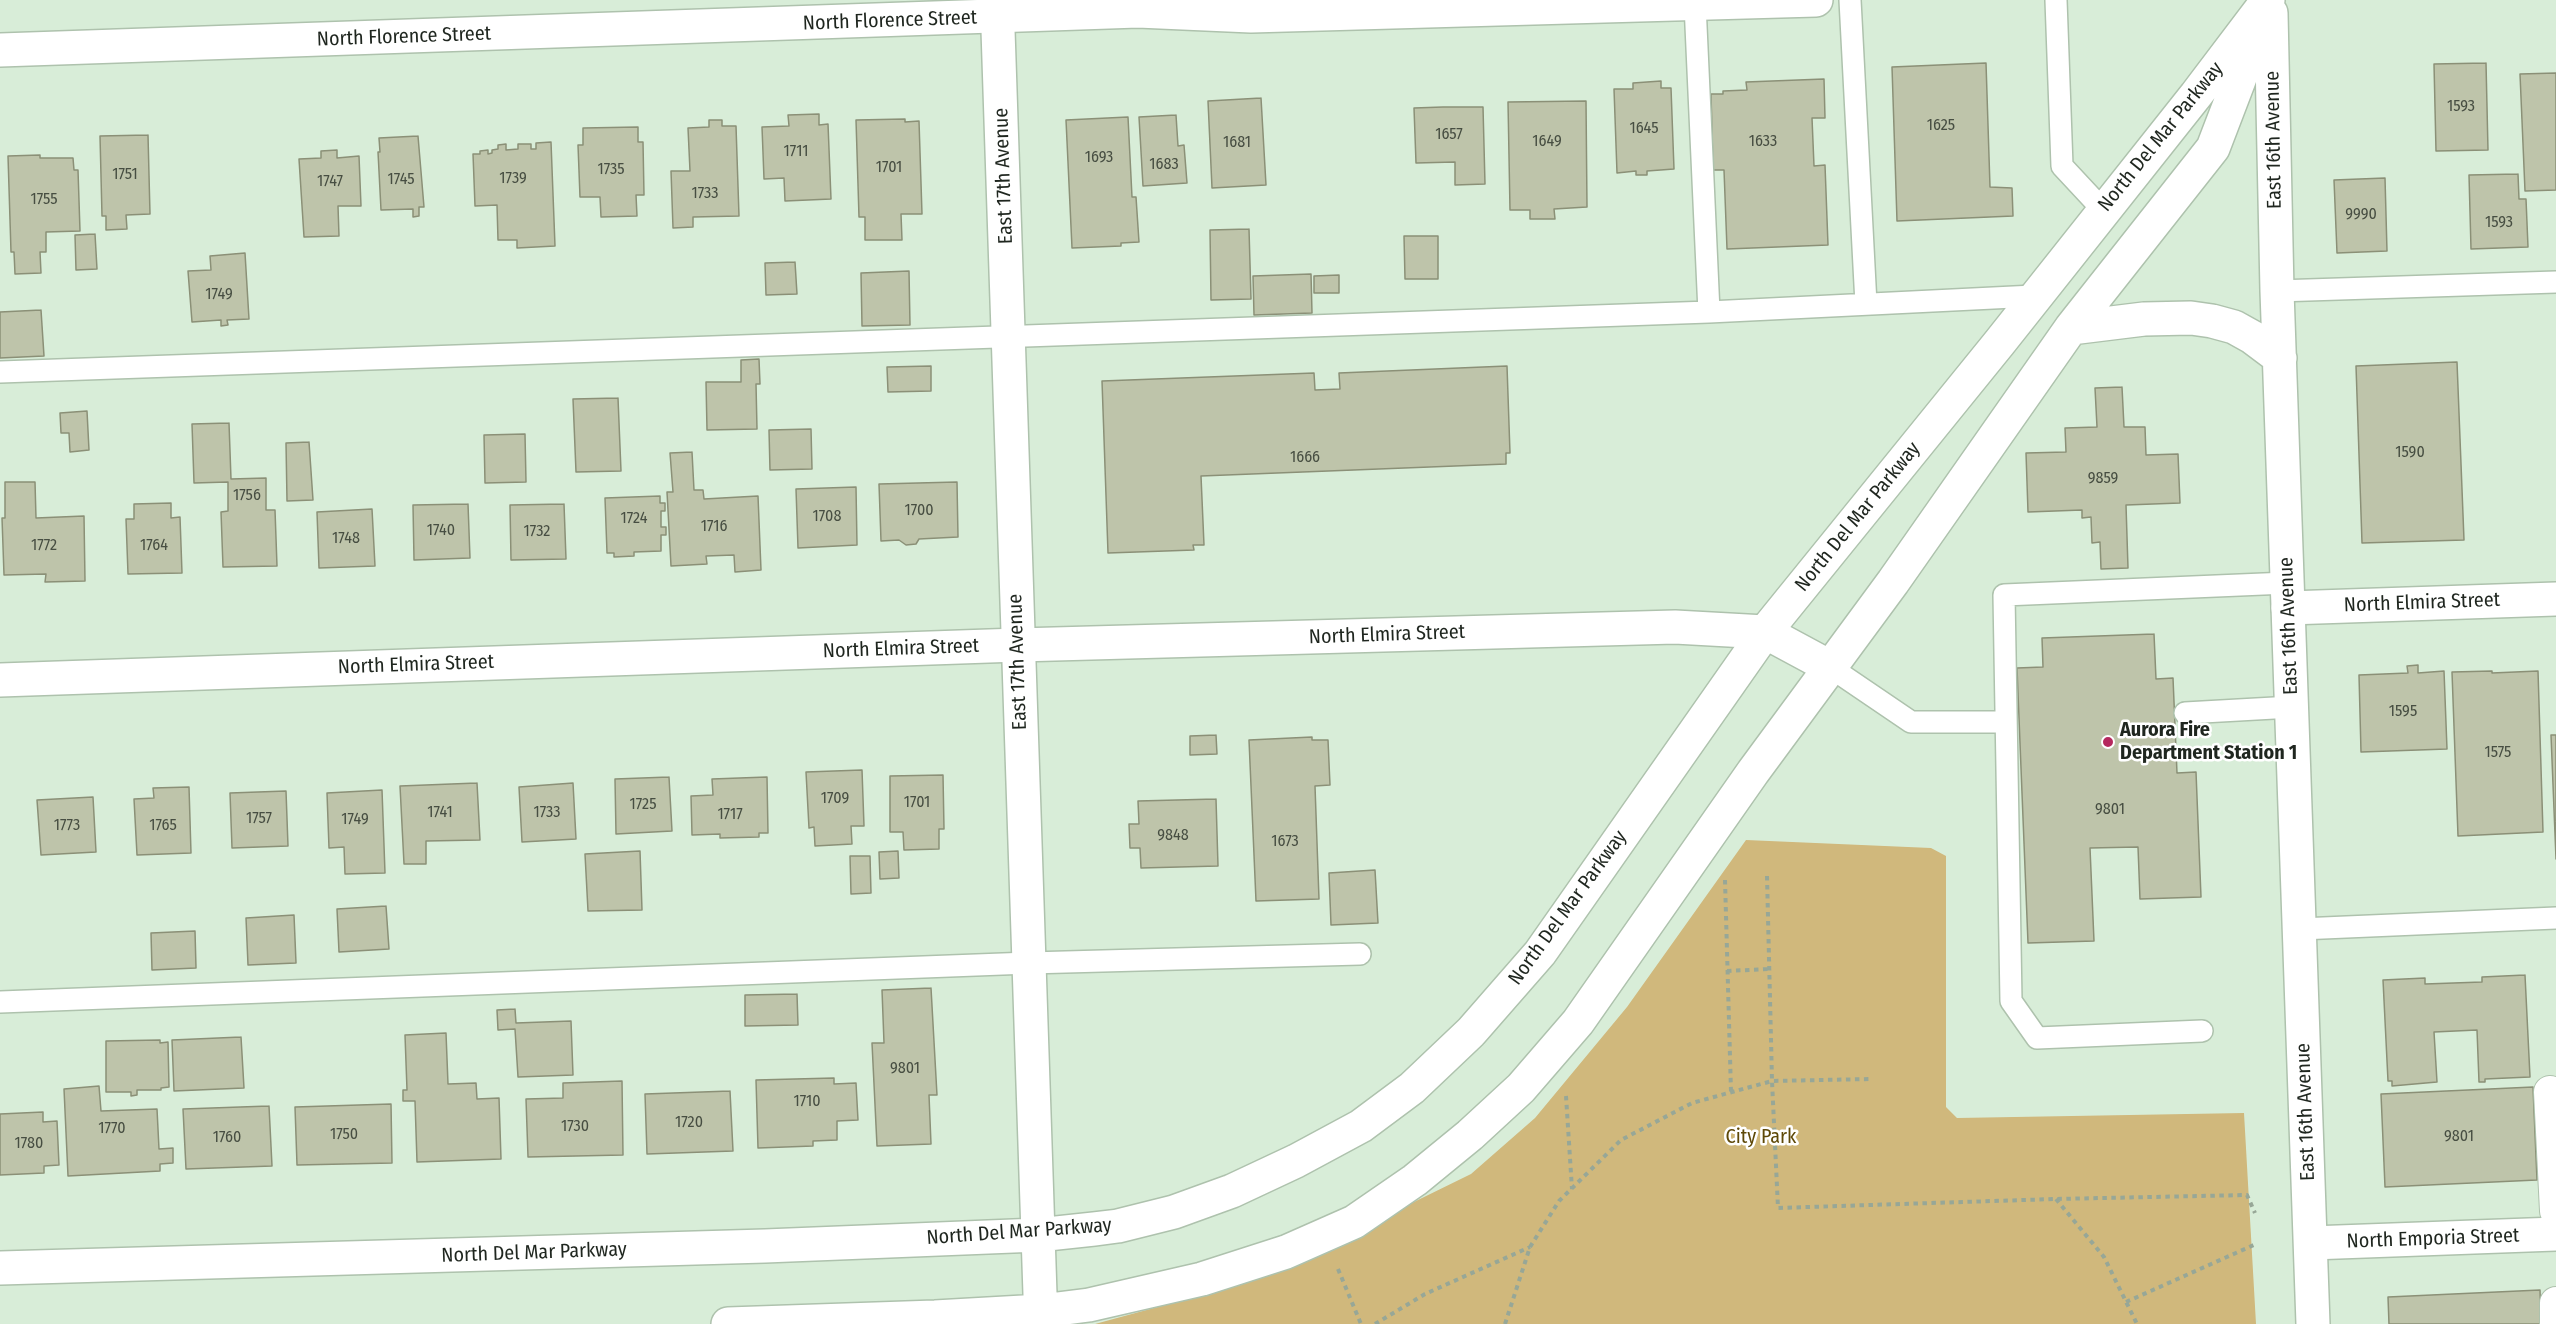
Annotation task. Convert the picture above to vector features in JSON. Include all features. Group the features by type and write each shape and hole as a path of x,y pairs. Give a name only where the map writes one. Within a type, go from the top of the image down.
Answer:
{"street":[{"name":"North Florence Street","path":"0,50 998,8 1251,16 1816,0"},
{"name":"North Del Mar Parkway","path":"0,1268 753,1246 1038,1235 1118,1226 1174,1212 1232,1191 1296,1161 1361,1126 1412,1088 1471,1032 1540,953 1765,632 2000,342 2269,0"},
{"name":"North Del Mar Parkway","path":"728,1324 935,1317 1041,1318 1202,1279 1286,1252 1354,1222 1414,1180 1521,1088 1578,1022 1707,838 1893,582 2071,328 2213,148 2269,0"},
{"name":"East 16th Avenue","path":"2269,0 2313,1324"},
{"name":"East 17th Avenue","path":"998,8 1041,1318"},
{"path":"2071,328 2144,319 2191,318 2212,321 2234,327 2280,358"},
{"name":"North Elmira Street","path":"2288,595 2556,599"},
{"name":"North Elmira Street","path":"0,680 1018,645 1675,627 1765,632 1830,667"},
{"path":"2550,1092 2556,1211"},
{"name":"North Emporia Street","path":"2310,1243 2556,1234"},
{"path":"2556,1302 2556,1324"}],"lane":[{"path":"1850,0 1866,304"},
{"path":"2056,0 2062,166 2103,210"},
{"path":"1695,4 1709,312"},
{"path":"2277,291 2556,282"},
{"path":"0,372 1709,312 2034,296"},
{"path":"2202,1031 2037,1038 2011,1001 2004,595 2288,595"},
{"path":"1830,667 1911,722 2006,722"},
{"path":"2185,713 2292,707"},
{"path":"2300,929 2556,918"},
{"path":"0,1002 1029,963 1360,954"}],"path":[{"path":"1707,838 1724,852 1731,1092"},
{"path":"1767,876 1778,1208 2247,1195 2255,1213"},
{"path":"1727,971 1769,969"},
{"path":"1505,1324 1530,1247 1559,1202 1621,1140 1692,1103 1772,1081 1871,1079"},
{"path":"1565,1086 1572,1189"},
{"path":"2055,1199 2104,1257 2137,1324"},
{"path":"1325,1234 1361,1324"},
{"path":"2126,1302 2256,1244"},
{"path":"1375,1324 1425,1294 1530,1247"}],"green space":[{"name":"City Park","path":"1746,840 1931,848 1946,856 1946,1107 1957,1118 2244,1113 2256,1324 1095,1324 1198,1296 1316,1250 1471,1174 1535,1118 1627,1007"}],"building":[{"path":"1986,63 1990,187 2012,188 2013,216 1897,221 1892,67"},
{"path":"2486,63 2488,150 2436,151 2434,64"},
{"path":"2556,73 2556,190 2525,191 2520,74"},
{"path":"1824,79 1825,118 1812,118 1814,166 1825,165 1828,245 1727,249 1724,170 1713,170 1711,94 1747,90 1746,82"},
{"path":"1661,81 1661,88 1671,88 1674,169 1647,171 1647,175 1636,175 1636,171 1617,173 1614,89 1633,89 1633,83"},
{"path":"1261,98 1266,185 1212,188 1208,101"},
{"path":"1586,101 1587,207 1554,209 1555,219 1530,219 1530,210 1510,210 1508,102"},
{"path":"1483,107 1485,184 1455,185 1455,162 1416,163 1414,108"},
{"path":"819,114 819,125 828,124 831,199 785,201 784,178 764,179 762,127 789,126 788,115"},
{"path":"1176,115 1178,146 1184,145 1187,183 1143,186 1139,117"},
{"path":"1128,117 1132,197 1136,197 1139,242 1121,243 1121,246 1072,248 1066,120"},
{"path":"905,119 905,122 919,121 922,214 901,214 902,240 865,240 865,217 859,217 856,120"},
{"path":"709,120 722,120 722,126 736,126 739,216 693,217 693,227 673,228 671,171 690,171 688,128 709,127"},
{"path":"638,127 638,142 643,142 644,195 636,195 637,216 601,217 600,197 580,197 578,145 583,145 583,128"},
{"path":"148,135 150,214 126,215 127,229 106,230 106,216 102,216 100,136"},
{"path":"418,136 424,207 419,207 419,216 413,217 413,209 381,210 379,138"},
{"path":"551,142 555,246 517,248 517,240 498,240 497,205 475,206 473,154 480,154 480,151 488,150 488,154 492,153 492,150 498,149 498,145 506,144 506,150 518,149 518,144 531,144 531,149 536,149 536,143"},
{"path":"337,150 337,158 359,156 361,206 338,206 339,236 304,237 299,159 321,158 321,151"},
{"path":"40,155 40,158 73,158 74,170 78,170 80,231 46,232 46,252 40,252 41,273 15,274 14,252 11,252 8,156"},
{"path":"2518,174 2519,199 2526,199 2528,247 2471,249 2469,175"},
{"path":"2385,178 2387,251 2337,253 2334,180"},
{"path":"1249,229 1251,299 1211,300 1210,230"},
{"path":"95,234 97,269 76,270 75,235"},
{"path":"1404,236 1438,236 1438,279 1405,279"},
{"path":"245,253 249,319 227,320 228,325 221,326 221,320 192,322 188,271 211,270 210,256"},
{"path":"795,262 797,294 766,295 765,263"},
{"path":"909,271 910,325 862,326 861,273"},
{"path":"1311,274 1312,313 1254,315 1253,276"},
{"path":"1339,275 1339,293 1314,293 1314,276"},
{"path":"41,310 44,356 0,358 0,312"},
{"path":"759,359 760,384 756,384 757,429 707,430 706,382 741,382 741,360"},
{"path":"2457,362 2464,540 2362,543 2356,366"},
{"path":"931,366 931,391 888,392 887,367"},
{"path":"1507,366 1510,453 1506,453 1506,464 1201,476 1204,545 1193,545 1194,550 1108,553 1102,381 1314,373 1315,390 1340,389 1339,373"},
{"path":"2122,387 2124,427 2145,427 2146,455 2178,454 2180,503 2126,505 2128,568 2101,569 2100,542 2092,543 2091,517 2082,518 2082,510 2028,512 2026,453 2066,452 2065,428 2097,427 2095,388"},
{"path":"618,398 621,471 576,472 573,399"},
{"path":"87,411 89,450 70,452 69,433 61,433 60,413"},
{"path":"229,423 231,479 266,478 266,510 275,510 277,566 223,567 221,512 228,511 228,482 194,483 192,424"},
{"path":"811,429 812,469 770,470 769,430"},
{"path":"525,434 526,482 485,483 484,435"},
{"path":"309,442 313,500 287,501 286,443"},
{"path":"692,452 694,490 703,490 704,499 758,496 761,570 735,572 734,555 706,556 707,564 671,566 667,492 673,492 670,453"},
{"path":"5,482 35,482 36,518 84,516 85,581 45,582 46,574 4,575 2,518 5,518"},
{"path":"957,482 958,537 919,539 916,544 906,545 899,540 881,541 879,484"},
{"path":"856,487 857,545 798,548 796,489"},
{"path":"660,496 660,503 665,503 665,511 661,511 661,527 666,527 666,535 661,535 661,551 634,552 634,556 614,557 614,553 607,553 605,498"},
{"path":"171,503 171,518 180,517 182,573 128,574 126,519 134,519 134,504"},
{"path":"468,504 470,558 414,560 413,505"},
{"path":"564,504 566,559 511,560 510,505"},
{"path":"372,509 375,566 319,568 317,512"},
{"path":"2154,634 2156,679 2173,678 2177,773 2196,772 2201,897 2140,899 2138,847 2090,848 2094,941 2028,943 2017,668 2043,667 2042,638"},
{"path":"2418,665 2418,673 2444,671 2447,749 2361,752 2359,675 2408,673 2407,666"},
{"path":"2492,671 2492,673 2538,671 2543,832 2458,836 2452,672"},
{"path":"1216,735 1217,754 1190,755 1190,736"},
{"path":"2551,735 2556,735 2556,859"},
{"path":"1312,737 1312,740 1328,740 1330,785 1315,786 1319,899 1256,901 1249,740"},
{"path":"862,770 864,826 851,826 852,844 815,846 814,827 809,828 806,772"},
{"path":"943,775 944,829 939,829 939,849 904,850 903,832 890,832 890,776"},
{"path":"669,777 672,831 616,834 615,779"},
{"path":"767,777 768,833 759,833 759,837 720,838 720,834 692,835 691,796 713,795 712,779"},
{"path":"477,783 480,840 426,841 426,864 404,864 400,786"},
{"path":"573,783 576,839 522,842 519,787"},
{"path":"189,787 191,853 137,855 134,799 154,798 153,788"},
{"path":"382,790 385,873 345,874 344,847 329,848 327,793"},
{"path":"286,791 288,846 232,848 230,793"},
{"path":"93,797 96,852 41,855 37,800"},
{"path":"1216,799 1218,866 1141,868 1140,848 1130,848 1129,824 1139,824 1138,801"},
{"path":"640,851 642,910 588,911 585,854"},
{"path":"898,851 899,878 880,879 879,852"},
{"path":"850,856 870,856 871,893 851,894"},
{"path":"1375,870 1378,923 1331,925 1329,873"},
{"path":"386,906 389,949 339,952 337,909"},
{"path":"294,915 296,963 248,965 246,918"},
{"path":"195,931 196,968 152,970 151,933"},
{"path":"2525,975 2530,1077 2485,1079 2485,1082 2479,1082 2477,1030 2434,1032 2437,1082 2392,1086 2392,1081 2388,1081 2383,980 2425,978 2425,984 2482,982 2482,977"},
{"path":"931,988 937,1095 929,1095 931,1144 877,1146 872,1043 884,1043 882,990"},
{"path":"797,994 798,1025 745,1026 745,995"},
{"path":"515,1009 516,1023 571,1021 573,1075 518,1077 515,1029 498,1030 497,1010"},
{"path":"446,1033 448,1084 476,1083 477,1099 499,1098 501,1159 417,1162 415,1101 403,1101 403,1090 407,1090 405,1035"},
{"path":"241,1037 244,1088 174,1091 172,1040"},
{"path":"160,1040 160,1043 168,1042 169,1087 161,1088 161,1090 137,1090 137,1095 131,1096 131,1092 106,1092 106,1041"},
{"path":"834,1078 834,1084 856,1083 858,1120 837,1121 837,1140 813,1141 813,1146 758,1148 756,1080"},
{"path":"622,1081 623,1155 528,1157 526,1099 563,1098 563,1083"},
{"path":"99,1086 101,1111 157,1109 159,1149 173,1148 173,1163 160,1164 160,1171 68,1176 64,1089"},
{"path":"2533,1087 2537,1180 2385,1187 2381,1094"},
{"path":"730,1091 733,1151 647,1154 645,1094"},
{"path":"391,1104 392,1163 297,1165 295,1107"},
{"path":"269,1106 272,1166 186,1169 183,1109"},
{"path":"43,1112 43,1122 57,1121 59,1165 44,1166 44,1173 0,1175 0,1114"},
{"path":"2540,1290 2541,1324 2389,1324 2388,1297"}],"place":[{"name":"Aurora Fire Department Station 1","path":"2108,742"}]}
